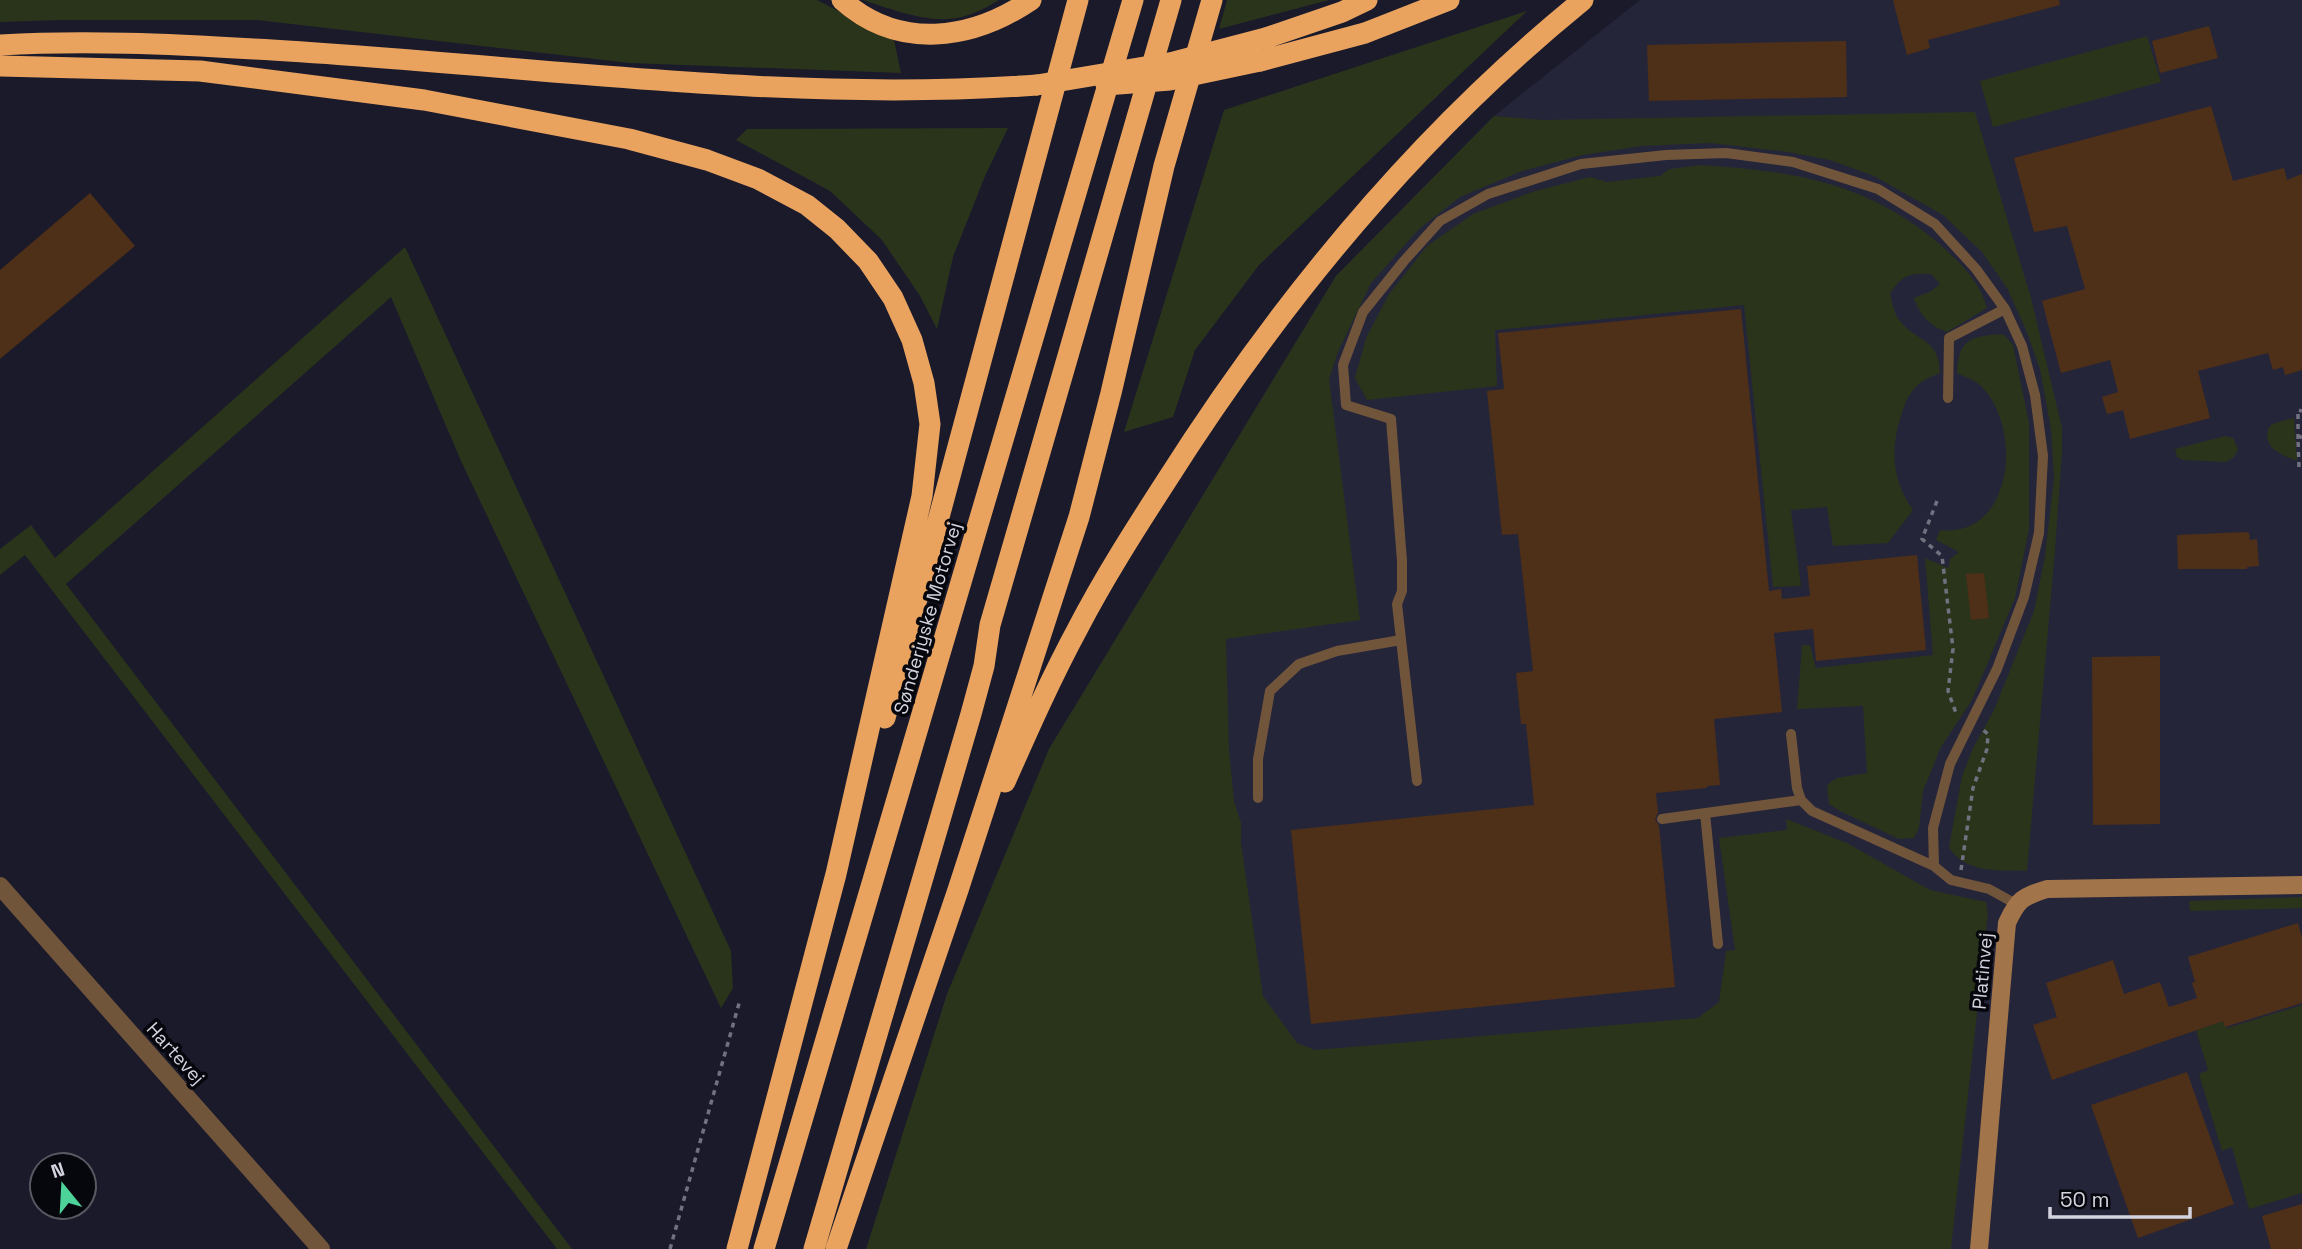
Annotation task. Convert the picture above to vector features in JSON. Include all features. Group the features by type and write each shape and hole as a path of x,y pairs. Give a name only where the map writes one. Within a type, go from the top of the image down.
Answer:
{"highway":[{"path":"842,0 880,24 904,32 949,34 990,24 1031,0"},
{"path":"836,874 889,704 1078,0"},
{"name":"Sønderjyske Motorvej","path":"764,1249 1133,0"},
{"path":"814,1249 971,714 984,666 990,625 1171,0"},
{"path":"836,1249 958,890 1079,517 1164,166 1212,0"},
{"path":"1037,85 1174,62 1266,38 1342,12 1367,0"},
{"path":"0,45 183,45 335,53 656,81 810,90 1093,86 1148,83 1260,61 1365,33 1449,0"},
{"path":"958,890 1034,717 1078,628 1126,544 1240,368 1318,269 1399,173 1523,50 1583,0"},
{"path":"0,66 201,71 424,100 629,139 707,160 758,179 807,205 837,229 868,261 893,298 912,340 924,383 930,424 922,496 836,874 737,1249"}],"street":[{"path":"2016,904 2026,896 2047,889 2302,885"},
{"name":"Hartevej","path":"0,886 321,1249"},
{"name":"Platinvej","path":"1979,1249 2007,923 2016,904"}],"lane":[{"path":"1417,781 1397,604 1402,591 1402,561 1391,419 1346,405 1343,365 1363,312 1440,221 1488,194 1581,164 1666,155 1726,153 1793,162 1878,189 1935,223 1976,269 2004,309 2022,346 2035,395 2043,456 2039,533 2024,597 1997,669 1950,764 1933,828 1934,866"},
{"path":"1948,398 1949,338 2004,309"},
{"path":"1258,798 1258,759 1269,691 1299,664 1337,651 1401,640"},
{"path":"1791,734 1797,788 1801,800 1812,811 1934,866 1951,880 1989,888 2016,904"},
{"path":"1662,818 1801,800"},
{"path":"1705,813 1718,944"}],"path":[{"path":"2300,467 2298,410 2302,411"},
{"path":"1937,501 1922,539 1942,556 1953,649 1948,691 1956,713 1988,734 1987,749 1973,788 1964,838 1964,862 1957,881"},
{"path":"670,1249 740,1000"}],"shaded area":[{"path":"1640,0 2302,0 2302,1249 1067,1249 1049,749 1336,276 1494,116"}],"green space":[{"path":"0,0 817,0 894,40 901,73 630,63 257,20 0,22"},
{"path":"863,0 999,0 969,15 938,19 905,13"},
{"path":"1227,0 1329,0 1219,29"},
{"path":"1527,11 1259,265 1195,350 1173,417 1124,432 1224,110"},
{"path":"2147,36 2161,82 1993,127 1980,81"},
{"path":"1975,112 2031,298 2062,428 2055,550 2027,871 1973,866 1956,856 1949,847 1962,776 1973,748 1994,710 2034,611 2045,556 2054,478 2051,429 2040,369 2007,288 1982,252 1943,215 1874,176 1830,160 1710,143 1642,146 1583,155 1522,171 1460,197 1419,229 1371,283 1338,352 1329,379 1360,620 1226,639 1229,750 1234,801 1241,823 1241,843 1263,996 1297,1043 1315,1050 1698,1018 1719,1002 1726,951 1735,950 1719,838 1787,830 1786,819 1847,843 1930,890 1986,902 1988,914 1951,1249 866,1249 947,994 1049,749 1336,276 1494,116 1543,120"},
{"path":"1008,128 985,176 953,257 937,329 920,296 882,240 830,191 736,140 747,129"},
{"path":"1701,165 1768,171 1800,177 1830,184 1888,208 1916,226 1958,261 1975,282 1987,308 1947,332 1926,320 1914,298 1940,284 1931,274 1907,276 1890,294 1900,321 1931,347 1939,361 1940,373 1913,390 1897,428 1894,453 1897,476 1913,510 1888,543 1833,546 1827,507 1791,510 1801,586 1773,587 1744,305 1495,330 1497,386 1367,400 1355,378 1366,338 1389,294 1427,246 1473,214 1535,191 1590,177 1607,182 1660,176 1669,169"},
{"path":"405,247 731,951 733,988 721,1008 461,461 391,297 66,584 572,1249 557,1249 25,555 0,575 0,549 31,525 55,558"},
{"path":"2003,334 2013,345 2029,423 2029,529 2015,598 1972,700 1941,747 1923,791 1919,828 1914,838 1899,839 1829,804 1827,785 1837,778 1867,773 1863,706 1797,709 1802,645 1810,645 1816,668 1933,655 1925,558 1948,568 1950,559 1959,552 1936,540 1940,530 1965,528 1984,517 1997,499 2004,476 2006,452 2003,427 1994,404 1979,384 1957,373 1958,362 1960,353 1968,342 1982,336"},
{"path":"2294,418 2297,461 2270,446 2267,436 2271,425"},
{"path":"2225,436 2233,438 2238,449 2234,457 2226,462 2183,460 2177,457 2175,449"},
{"path":"2302,897 2302,908 2190,911 2189,901"},
{"path":"2302,1005 2302,1193 2249,1209 2232,1147 2222,1151 2199,1074 2208,1070 2196,1030 2223,1021 2227,1028"}],"building":[{"path":"1893,0 2059,0 2060,5 1928,40 1930,48 1907,55"},
{"path":"2209,26 2218,58 2160,73 2152,41"},
{"path":"1846,41 1847,97 1649,101 1647,45"},
{"path":"2211,106 2233,181 2284,168 2287,180 2302,174 2302,370 2285,375 2283,367 2273,370 2268,353 2198,371 2210,418 2130,439 2123,410 2107,414 2102,397 2118,392 2110,360 2061,373 2042,301 2085,289 2067,226 2034,232 2014,158"},
{"path":"90,193 135,246 0,359 0,270"},
{"path":"1741,309 1769,591 1781,589 1782,599 1810,596 1807,566 1917,555 1926,650 1816,661 1813,629 1774,633 1782,712 1714,719 1720,785 1656,793 1658,813 1655,819 1659,826 1675,987 1311,1024 1291,830 1534,805 1526,724 1521,724 1516,673 1533,671 1518,534 1502,535 1487,391 1504,389 1498,333"},
{"path":"2249,533 2250,540 2257,539 2259,566 2247,569 2178,569 2177,535"},
{"path":"1984,573 1989,618 1971,620 1966,574"},
{"path":"2160,656 2160,824 2093,825 2092,657"},
{"path":"2298,923 2302,937 2302,1003 2225,1027 2223,1021 2052,1080 2033,1025 2057,1017 2046,983 2113,960 2124,994 2160,982 2169,1007 2197,998 2188,957"},
{"path":"2187,1072 2234,1204 2138,1238 2091,1105"},
{"path":"2302,1204 2302,1249 2271,1249 2262,1216"}]}
